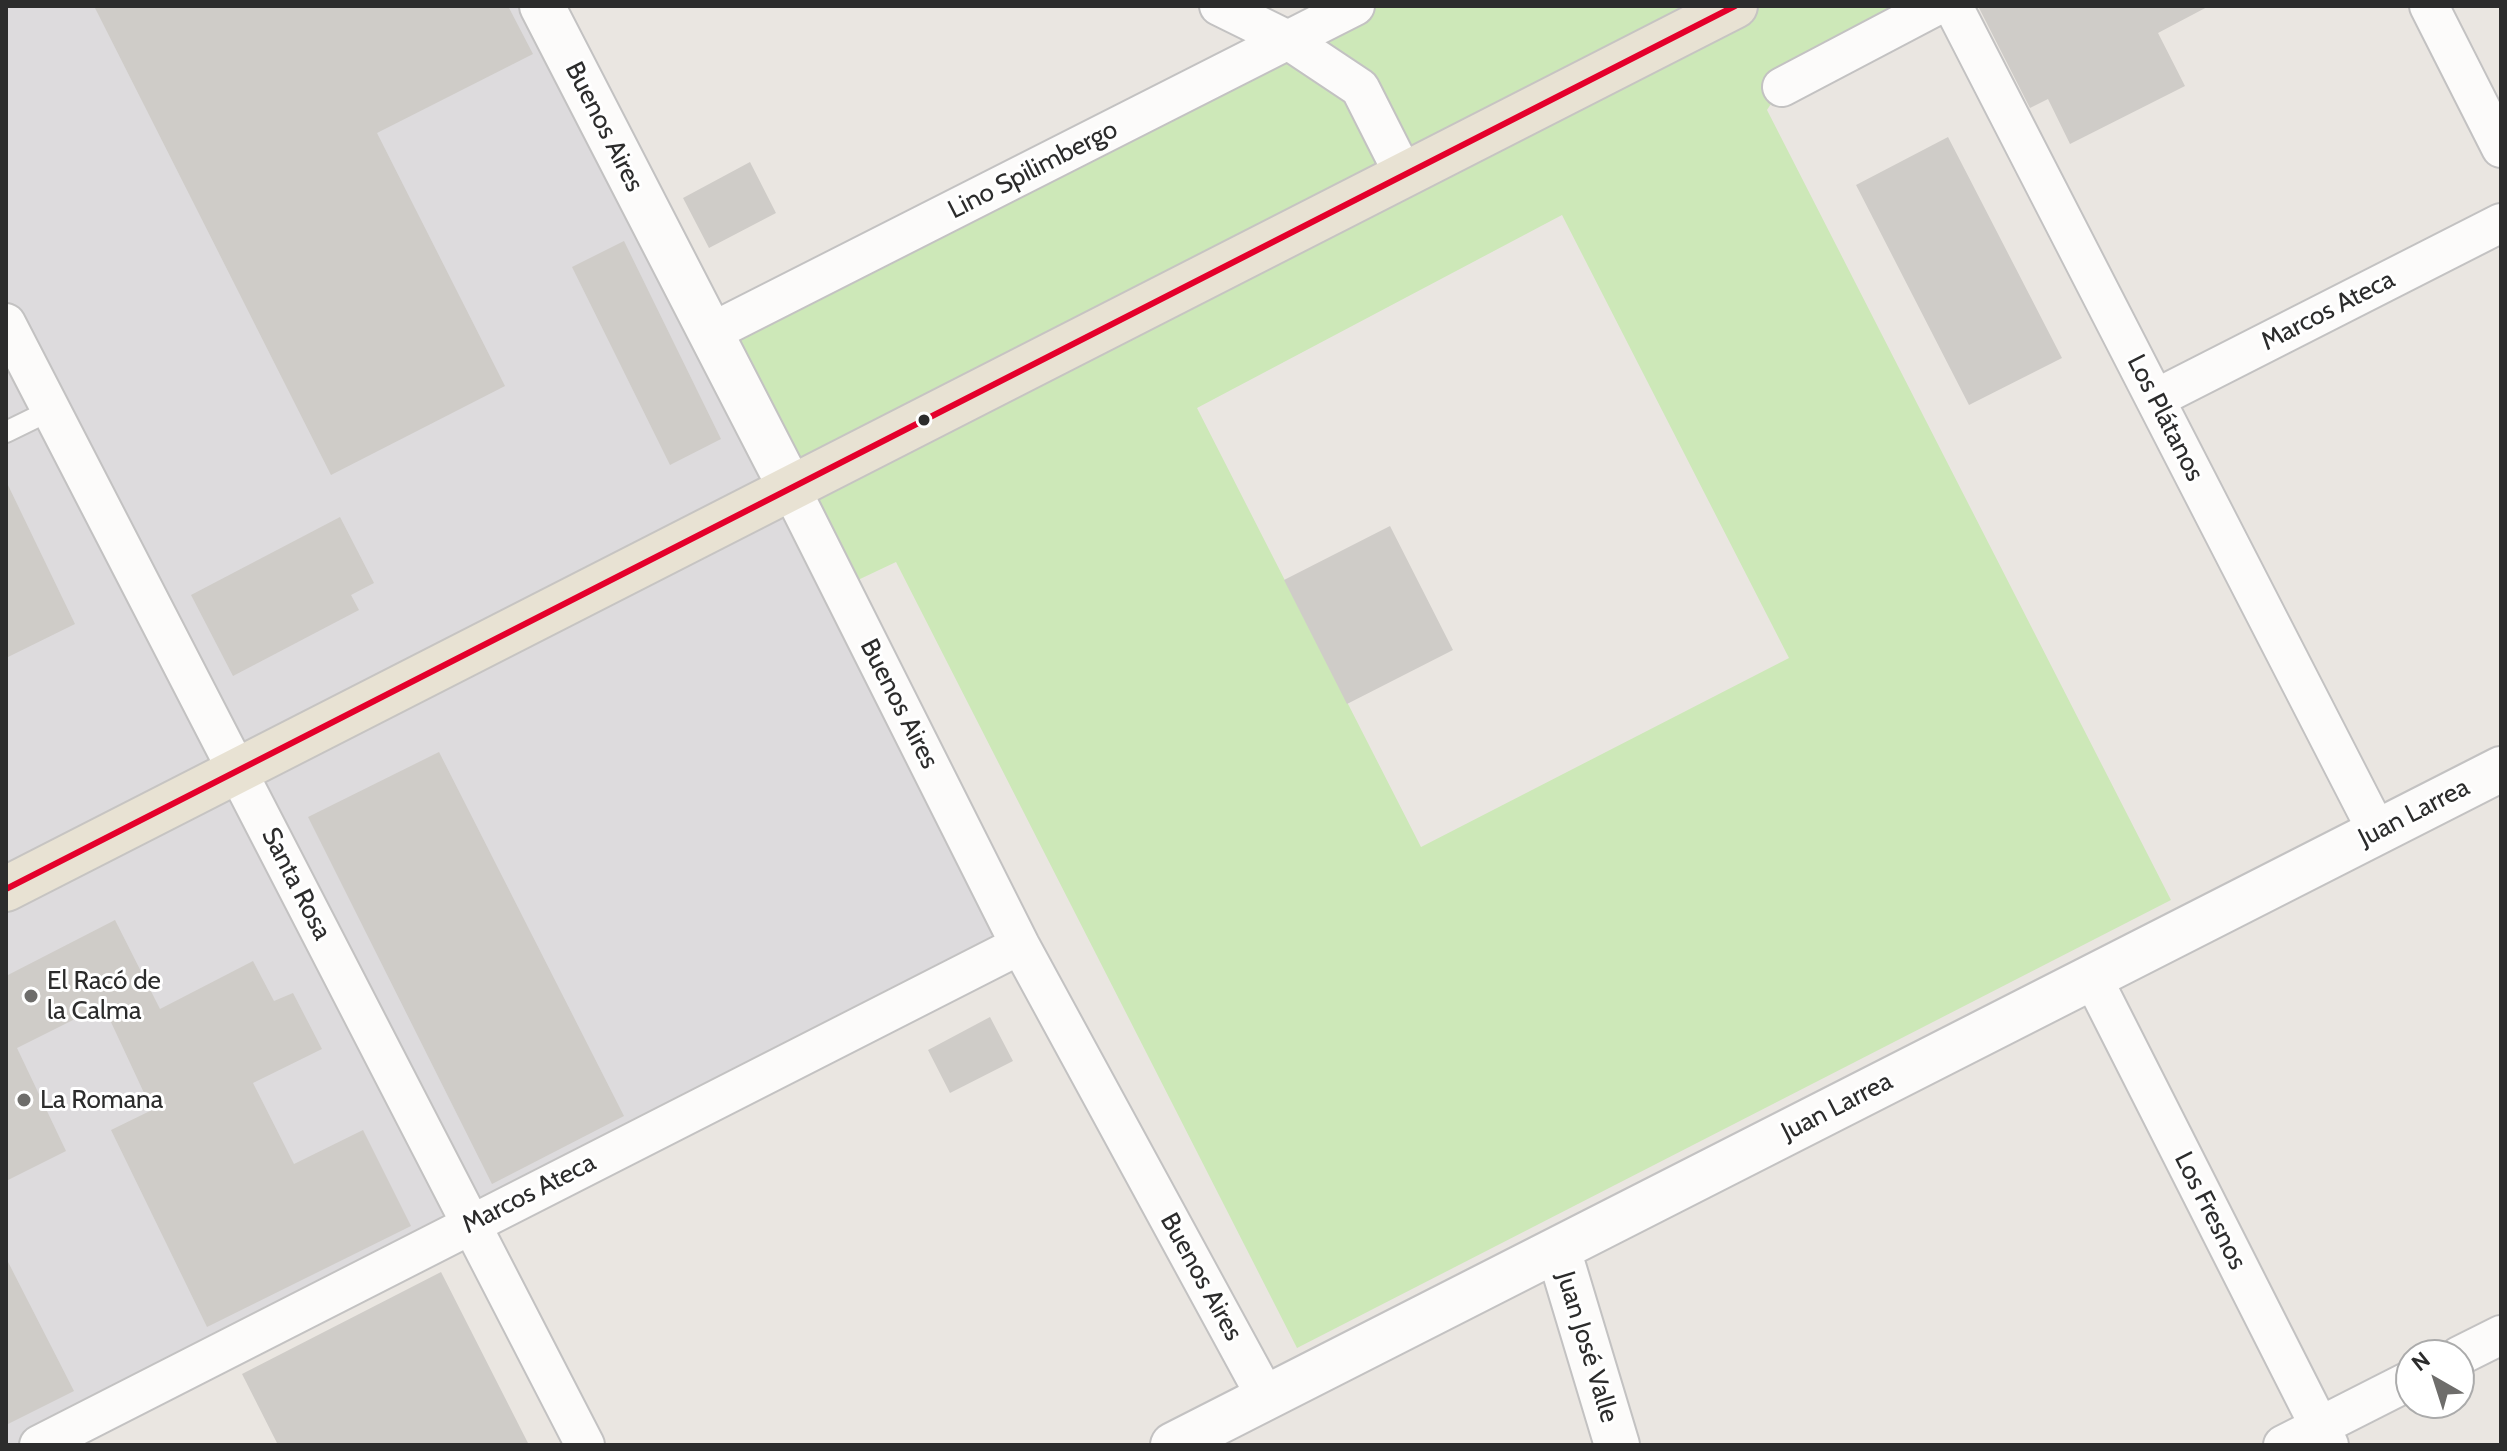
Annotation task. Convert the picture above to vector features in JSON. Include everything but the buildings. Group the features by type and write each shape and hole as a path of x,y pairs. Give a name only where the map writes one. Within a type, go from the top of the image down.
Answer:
{"main road":[{"path":"6,889 1735,6"}],"street":[{"name":"Buenos Aires","path":"542,6 791,489 1020,945 1266,1397"},
{"path":"1219,6 1288,40 1360,88 1404,175"},
{"name":"Lino Spilimbergo","path":"710,333 1355,6"},
{"path":"1782,87 1936,6"},
{"name":"Los Plátanos","path":"1953,6 2377,831"},
{"path":"2429,6 2501,148"},
{"name":"Marcos Ateca","path":"2155,399 2501,223"},
{"name":"Santa Rosa","path":"6,323 585,1445"},
{"name":"Juan Larrea","path":"1174,1445 2501,769"},
{"name":"Marcos Ateca","path":"39,1445 1020,945"},
{"name":"Los Fresnos","path":"2092,977 2325,1436"},
{"name":"Juan José Valle","path":"1558,1249 1617,1445"},
{"path":"2475,1348 2501,1335"},
{"path":"2283,1445 2325,1436 2395,1390"}],"lane":[{"path":"6,432 51,410"}],"shaded area":[{"path":"6,6 542,6 1020,945 39,1445 6,1445"}],"green space":[{"path":"1355,6 1936,6 1782,87 1767,110 2171,900 1297,1348 896,562 841,588 710,333","holes":["1562,215 1789,658 1421,847 1197,408"]}],"transit line":[{"path":"6,889 1735,6"}],"place":[{"name":"El Racó de la Calma","path":"31,996"},
{"name":"La Romana","path":"24,1100"}]}
